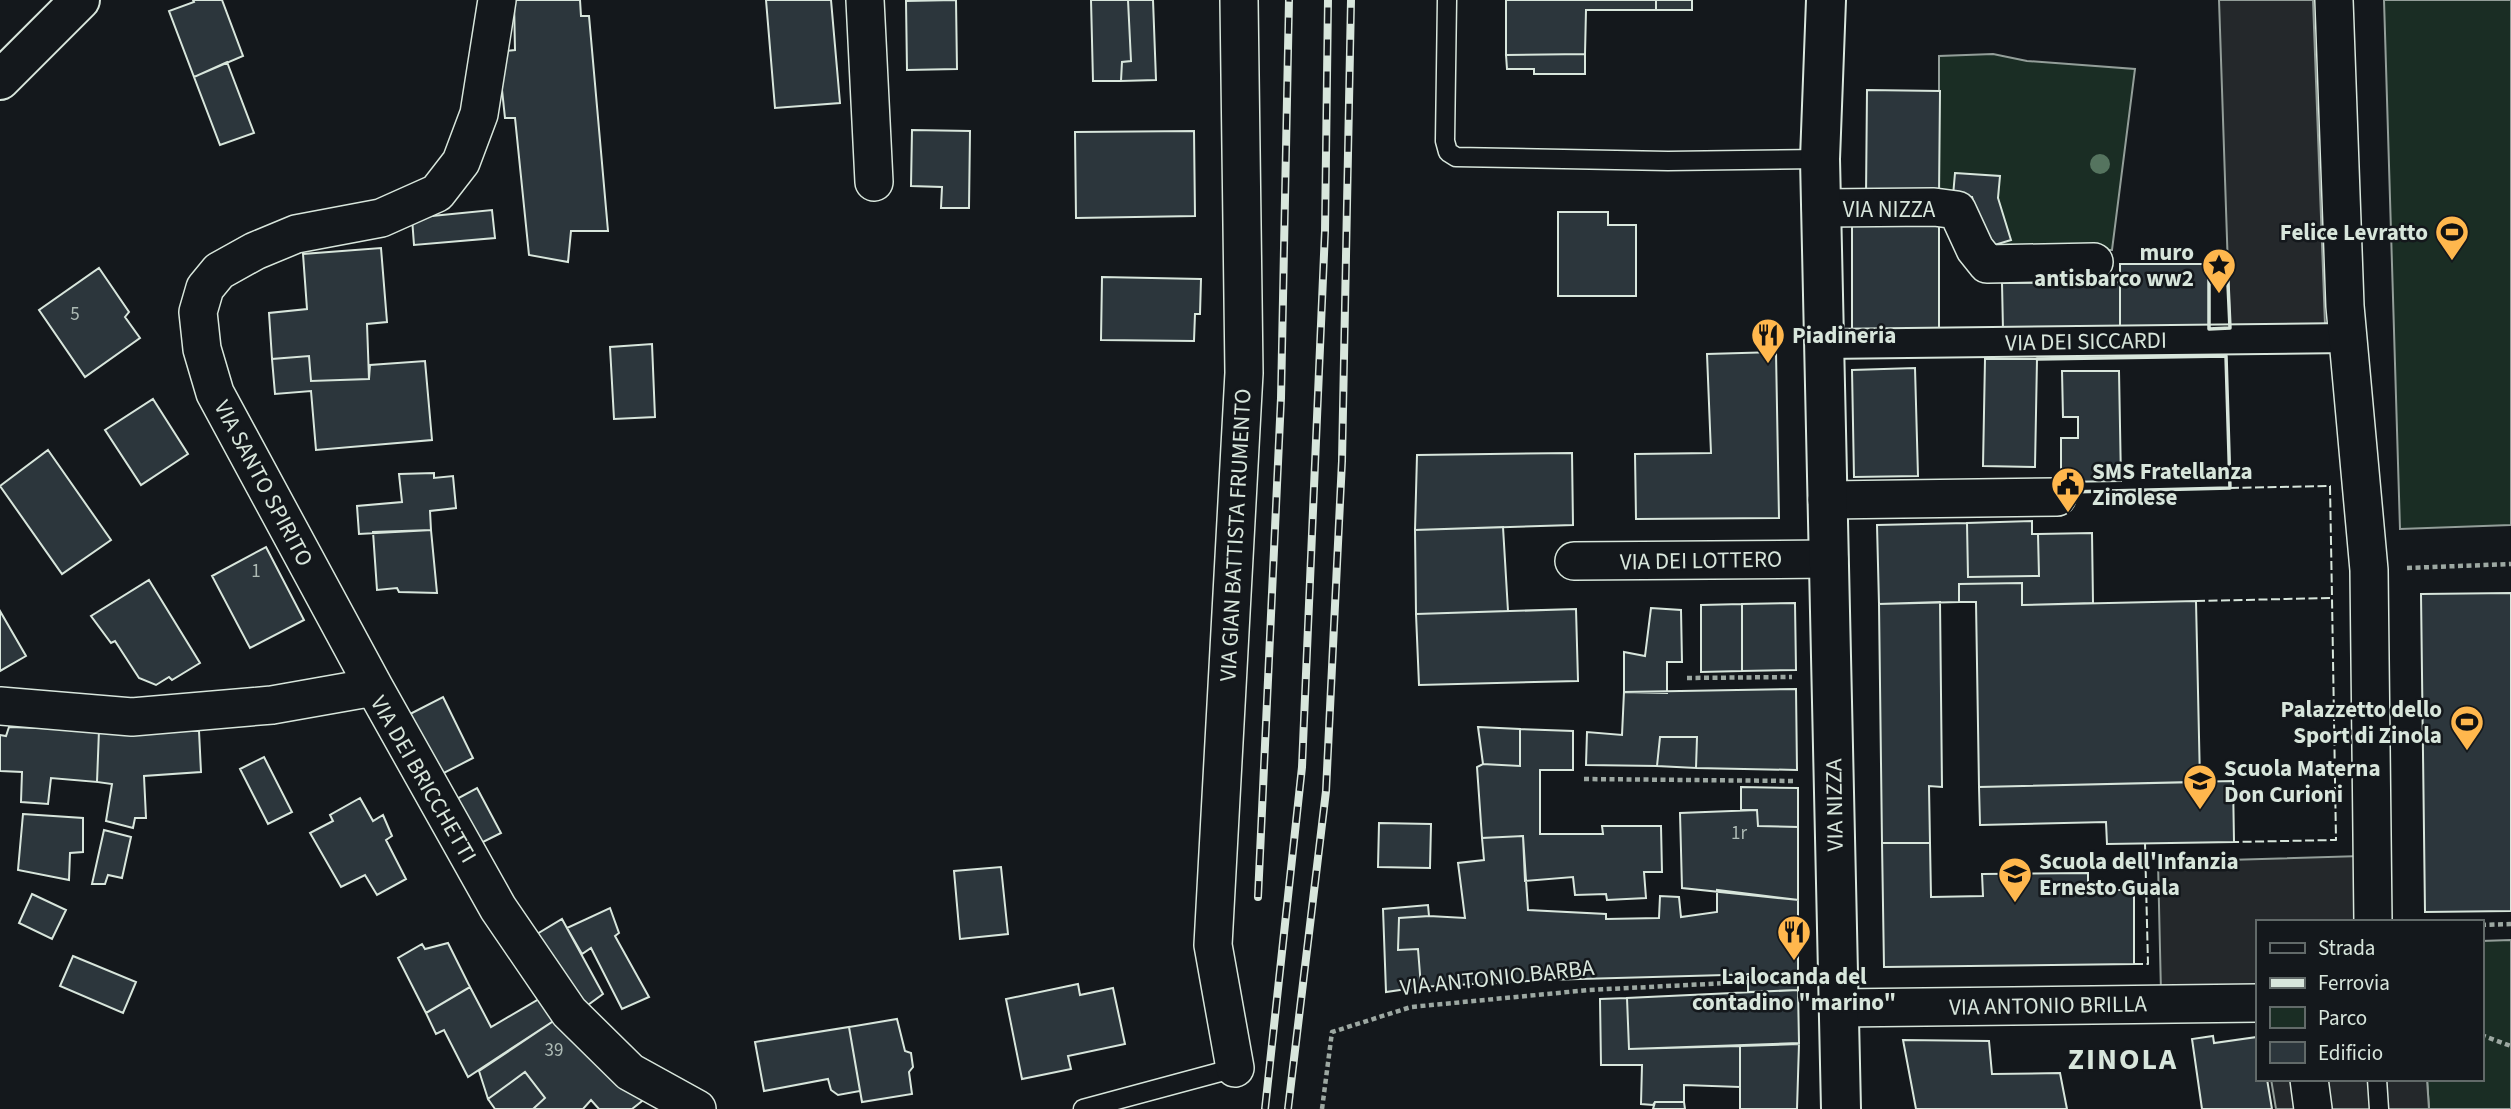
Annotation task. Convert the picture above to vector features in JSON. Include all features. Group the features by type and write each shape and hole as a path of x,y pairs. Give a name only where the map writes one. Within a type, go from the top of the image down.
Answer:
{"main road":[{"path":"0,79 80,0"},
{"name":"VIA NIZZA","path":"1826,0 1819,159 1841,1109"}],"street":[{"name":"VIA SANTO SPIRITO","path":"373,687 215,393 202,349 198,312 205,288 219,271 255,251 296,234 381,218 437,194 461,162 479,114 497,0"},
{"path":"865,0 874,181"},
{"name":"VIA GIAN BATTISTA FRUMENTO","path":"1235,1068 1213,945 1244,373 1239,0"},
{"path":"2333,0 2348,338 2370,570 2373,920"},
{"name":"VIA NIZZA","path":"1821,208 1934,207 1957,210 1975,249 1987,264 2094,262"},
{"name":"VIA DEI SICCARDI","path":"1824,344 2348,338"},
{"path":"1827,500 2057,497"},
{"name":"VIA DEI LOTTERO","path":"1574,561 1829,558"},
{"name":"VIA DEI BRICCHETTI","path":"0,706 132,717 272,705 373,687 498,908 569,1012 629,1072 697,1109"},
{"name":"VIA ANTONIO BRILLA","path":"1838,1008 2256,1003"},
{"path":"2309,1081 2313,1109"}],"lane":[{"path":"1447,0 1445,141 1448,152 1456,157 1668,161 1819,159"},
{"path":"1083,1109 1235,1068"},
{"path":"2377,1081 2379,1109"}],"path":[{"path":"2370,570 2511,564"},
{"path":"1687,678 1831,677"},
{"path":"1584,779 1834,781"},
{"path":"2483,925 2511,924"},
{"name":"VIA ANTONIO BARBA","path":"1322,1109 1332,1032 1412,1007 1588,990 1748,982"},
{"path":"2483,1036 2511,1046"}],"green space":[{"name":"Felice Levratto","path":"2384,0 2511,0 2511,525 2400,529"},
{"path":"1993,54 2027,61 2135,69 2112,250 1988,247 1972,197 1939,197 1939,56"},
{"path":"2511,940 2511,1109 2429,1109 2427,1081 2483,1081 2483,941"}],"shaded area":[{"path":"2219,0 2313,0 2325,325 2230,328"},
{"path":"2361,856 2363,920 2256,920 2256,990 2161,993 2158,862"},
{"path":"2271,1081 2427,1081 2429,1109 2276,1109"}],"building":[{"path":"193,0 222,0 243,56 194,77 169,11 194,2"},
{"path":"514,0 580,0 581,16 589,16 608,231 571,231 568,262 529,255 515,118 505,118 498,52 515,50"},
{"path":"766,0 831,0 840,103 775,108"},
{"path":"956,0 957,69 907,70 906,1"},
{"path":"1091,0 1128,0 1131,61 1122,62 1121,81 1093,81"},
{"path":"1128,0 1153,0 1156,80 1121,81 1122,62 1131,61"},
{"path":"1506,0 1656,0 1656,10 1586,10 1585,54 1506,55"},
{"path":"1656,0 1692,0 1692,10 1656,10"},
{"path":"1585,54 1585,74 1534,74 1534,69 1507,69 1506,55"},
{"path":"227,62 254,133 220,145 194,77"},
{"path":"1867,90 1940,91 1939,197 1866,196"},
{"path":"912,130 970,131 969,208 941,208 942,187 911,186"},
{"path":"1194,131 1195,216 1076,218 1075,132"},
{"path":"1955,173 2000,176 1998,198 2011,240 1988,247 1972,197 1953,196"},
{"path":"492,210 495,238 414,245 412,218"},
{"path":"1558,212 1608,212 1608,225 1636,225 1636,296 1558,296"},
{"path":"1852,220 1939,220 1939,332 1852,333"},
{"path":"381,248 387,322 367,324 369,379 311,381 309,356 272,359 269,313 307,309 303,254"},
{"path":"2120,264 2209,264 2209,329 2120,329"},
{"path":"99,268 129,312 125,317 140,338 85,377 39,310"},
{"path":"1102,277 1201,279 1200,314 1195,314 1194,341 1101,340"},
{"path":"2120,282 2120,329 2003,330 2002,283"},
{"path":"652,344 655,417 614,419 610,347"},
{"path":"1776,352 1779,518 1636,519 1635,454 1711,453 1707,354"},
{"path":"309,356 311,381 369,379 370,365 425,361 432,440 316,450 311,391 275,394 272,359"},
{"path":"1985,359 2037,359 2035,467 1983,466"},
{"path":"1915,368 1918,476 1854,477 1852,370"},
{"path":"2062,371 2119,371 2121,481 2061,482 2061,438 2078,438 2078,417 2063,417"},
{"path":"153,399 188,454 141,485 105,430"},
{"path":"48,450 111,540 62,574 0,486"},
{"path":"1572,453 1573,525 1415,530 1417,455"},
{"path":"434,473 434,478 453,476 456,508 430,511 431,530 359,534 357,506 402,502 399,474"},
{"path":"2032,521 2032,534 2038,534 2039,576 1968,577 1967,523"},
{"path":"1967,523 1968,577 2039,576 2038,534 2092,533 2093,603 2022,605 2022,583 1959,584 1959,602 1879,604 1877,525"},
{"path":"1503,527 1508,611 1416,614 1415,530"},
{"path":"431,530 437,593 399,592 397,588 377,590 373,532"},
{"path":"266,547 304,620 250,648 212,576"},
{"path":"149,580 200,663 172,680 169,677 156,685 139,678 115,641 111,643 91,616"},
{"path":"2022,583 2022,605 2196,601 2200,782 1979,787 1976,602 1959,602 1959,584"},
{"name":"Palazzetto dello Sport di Zinola","path":"2511,593 2511,911 2425,912 2421,594"},
{"path":"1940,602 1942,787 1929,786 1930,843 1882,843 1879,604"},
{"path":"1795,603 1796,670 1742,671 1742,604"},
{"path":"1742,604 1742,671 1701,672 1701,605"},
{"path":"1651,608 1681,610 1682,662 1667,662 1667,693 1624,692 1624,652 1645,656"},
{"path":"1576,609 1578,681 1419,685 1416,614"},
{"path":"0,611 26,656 0,671"},
{"path":"1796,689 1797,770 1696,768 1697,737 1660,737 1657,766 1586,765 1587,732 1622,735 1624,692"},
{"path":"443,697 473,758 440,775 410,714"},
{"path":"9,727 99,730 97,782 51,778 48,804 21,802 22,772 0,771 0,735 6,736"},
{"path":"1478,727 1520,729 1520,766 1483,764"},
{"path":"1520,729 1573,731 1573,770 1540,770 1540,834 1603,834 1602,826 1661,826 1662,872 1644,872 1646,898 1607,900 1606,894 1575,895 1573,877 1525,881 1523,836 1482,838 1477,767 1483,764 1520,766"},
{"path":"99,730 199,731 201,772 144,776 146,818 135,818 133,828 106,821 112,784 97,782"},
{"path":"1660,737 1697,737 1696,768 1657,766"},
{"path":"264,757 292,812 268,824 240,769"},
{"path":"2233,781 2234,842 2107,844 2106,822 1980,825 1979,787"},
{"path":"1741,787 1798,788 1798,827 1758,826 1757,810 1741,810"},
{"path":"477,788 501,833 477,845 453,801"},
{"path":"360,798 373,821 383,815 392,836 386,840 406,879 377,895 365,875 341,887 310,833 333,821 330,815"},
{"path":"1757,810 1758,826 1798,827 1798,900 1682,888 1680,813"},
{"path":"23,814 83,818 83,852 70,853 69,880 18,870"},
{"path":"1379,823 1431,824 1430,868 1378,867"},
{"path":"104,830 131,837 122,878 108,875 105,884 92,884"},
{"path":"1523,836 1528,910 1606,914 1606,919 1659,918 1660,896 1679,897 1681,917 1717,912 1717,890 1798,900 1798,973 1544,980 1421,987 1418,949 1398,950 1399,918 1465,918 1458,863 1484,860 1482,838"},
{"name":"Scuola dell'Infanzia Ernesto Guala","path":"1882,843 1930,843 1931,897 1983,896 1982,874 2088,873 2088,890 2134,890 2134,964 1884,967"},
{"path":"1001,867 1008,934 960,939 954,871"},
{"path":"32,894 66,910 52,939 19,923"},
{"path":"1428,905 1429,916 1399,918 1398,950 1418,949 1421,987 1386,992 1383,909"},
{"path":"610,908 619,933 615,936 649,997 622,1009 591,948 582,954 567,928"},
{"path":"562,919 603,994 581,1010 532,937"},
{"path":"448,943 470,987 426,1013 398,958 422,944 425,949"},
{"path":"73,956 136,982 123,1013 60,986"},
{"path":"1798,973 1798,990 1748,992 1748,974"},
{"path":"1078,984 1080,995 1113,988 1125,1044 1068,1056 1071,1069 1022,1079 1006,999"},
{"path":"470,987 491,1027 546,995 558,1018 468,1077 444,1030 436,1034 426,1013"},
{"path":"1798,990 1799,1043 1629,1049 1627,998"},
{"path":"1627,998 1629,1049 1740,1046 1740,1087 1684,1085 1684,1102 1641,1104 1642,1065 1601,1065 1600,999"},
{"path":"558,1018 646,1098 632,1109 599,1109 591,1100 583,1109 533,1109 545,1098 525,1072 488,1099 479,1071"},
{"path":"897,1019 905,1051 911,1053 913,1067 909,1072 912,1094 862,1102 849,1027"},
{"path":"849,1027 860,1091 838,1095 831,1090 828,1079 764,1091 755,1042"},
{"path":"2213,1036 2214,1043 2256,1037 2256,1081 2267,1081 2272,1109 2202,1109 2192,1039"},
{"path":"1903,1040 1989,1041 1992,1074 2060,1073 2067,1109 1916,1109"},
{"path":"1799,1044 1797,1109 1740,1109 1740,1046"},
{"path":"525,1072 545,1098 533,1109 495,1109 488,1099"},
{"path":"1655,1102 1684,1102 1685,1109 1653,1109"}],"railway":[{"path":"1258,897 1281,398 1289,0"},
{"path":"1265,1109 1302,767 1325,231 1328,0"},
{"path":"1288,1109 1326,791 1342,461 1351,0"}],"fence":[{"path":"2230,488 2330,486 2332,598"},
{"path":"2196,601 2332,598 2336,840 2234,842"},
{"path":"2134,964 2148,964 2145,843"}],"wall":[{"path":"2227,262 2230,328 2209,329 2209,264 2227,262"},
{"path":"2037,359 2226,356 2230,488 2068,492"}],"place":[{"name":"Felice Levratto","path":"2452,262"},
{"name":"muro antisbarco ww2","path":"2219,295"},
{"name":"Piadineria","path":"1768,365"},
{"name":"SMS Fratellanza Zinolese","path":"2068,514"},
{"name":"Palazzetto dello Sport di Zinola","path":"2467,752"},
{"name":"Scuola Materna Don Curioni","path":"2200,811"},
{"name":"Scuola dell'Infanzia Ernesto Guala","path":"2015,904"},
{"name":"La locanda del contadino \"marino\"","path":"1794,962"}],"district":[{"name":"ZINOLA","path":"2123,1059"}]}
